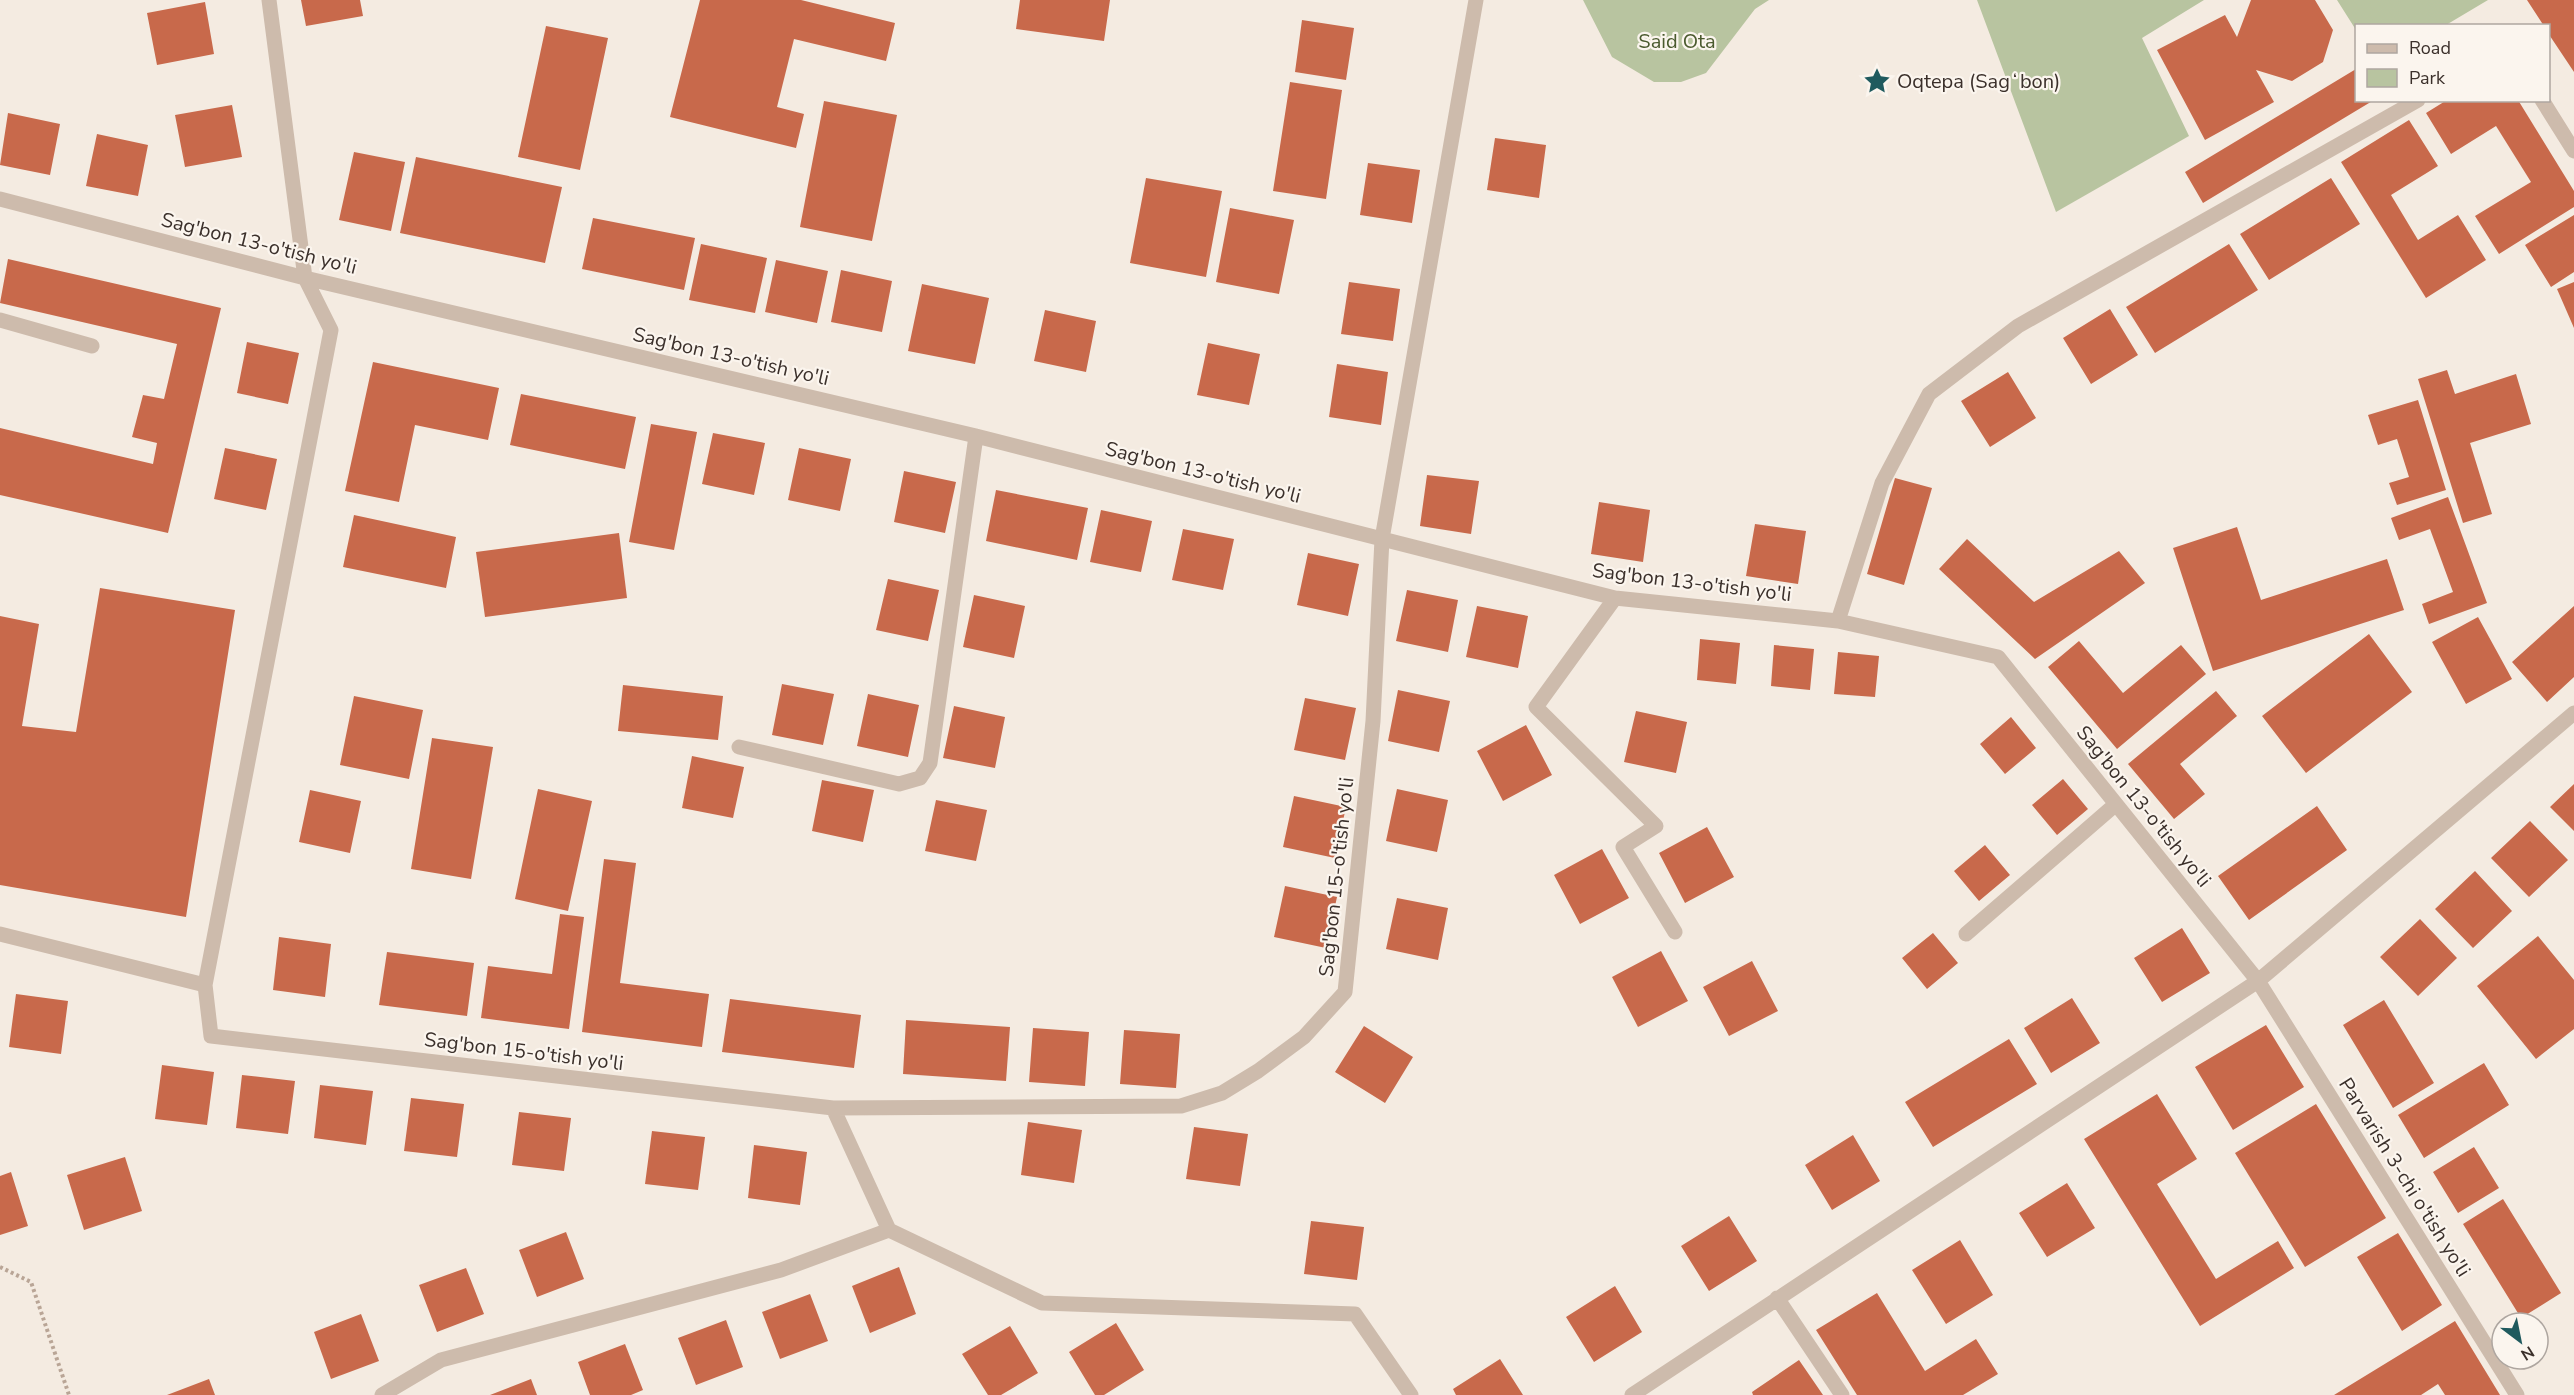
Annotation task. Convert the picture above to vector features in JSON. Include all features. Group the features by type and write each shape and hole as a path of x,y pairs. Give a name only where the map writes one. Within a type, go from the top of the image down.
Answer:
{"street":[{"path":"0,934 205,986 331,330 305,278 269,0"},
{"name":"Sag'bon 15-o'tish yo'li","path":"205,986 211,1036 833,1107 1181,1106 1222,1093 1258,1071 1304,1037 1345,992 1373,721 1382,539 1476,0"},
{"path":"1838,621 1882,483 1929,394 2018,326 2414,102"},
{"path":"2543,102 2574,151"},
{"name":"Sag'bon 13-o'tish yo'li","path":"0,199 305,278 976,436 1615,598 1838,621 1998,657 2258,981"},
{"path":"0,320 92,346"},
{"path":"739,747 899,784 920,777 930,763 976,436"},
{"path":"1615,598 1536,707 1656,826 1623,847 1675,932"},
{"path":"1632,1395 2258,981 2574,713"},
{"path":"1966,934 2116,804"},
{"name":"Parvarish 3-chi o'tish yo'li","path":"2258,981 2517,1395"},
{"path":"833,1107 889,1230 1042,1303 1355,1314 1411,1395"},
{"path":"382,1395 441,1360 781,1270 889,1230"},
{"path":"1777,1298 1842,1395"}],"path":[{"path":"0,1267 31,1282 69,1395"}],"green space":[{"name":"Said Ota","path":"1583,0 1769,0 1755,9 1706,73 1681,82 1654,82 1612,57"},
{"path":"1977,0 2204,0 2142,38 2189,136 2056,212"},
{"path":"2337,0 2488,0 2448,24 2355,24 2355,28"}],"building":[{"path":"301,0 360,0 363,16 306,26"},
{"path":"700,0 801,0 895,23 886,61 794,39 777,107 804,114 796,148 670,117"},
{"path":"1020,0 1110,0 1104,41 1016,29"},
{"path":"2251,0 2315,0 2333,30 2323,62 2292,81 2256,70 2274,102 2205,140 2157,50 2225,15 2237,37"},
{"path":"2527,0 2574,0 2574,72 2550,36 2550,24 2543,24"},
{"path":"205,2 214,54 157,65 147,13"},
{"path":"1302,20 1354,28 1346,80 1295,72"},
{"path":"546,26 608,38 580,170 518,157"},
{"path":"2355,70 2355,102 2371,102 2203,203 2185,172"},
{"path":"1290,82 1342,90 1326,199 1273,191"},
{"path":"824,101 897,115 872,241 800,227"},
{"path":"2444,102 2519,102 2574,191 2574,207 2499,254 2475,216 2531,182 2496,126 2451,154 2426,113"},
{"path":"232,105 242,157 185,167 175,115"},
{"path":"8,113 60,124 50,175 0,165"},
{"path":"2409,120 2438,166 2391,195 2418,240 2458,215 2486,260 2426,298 2341,162"},
{"path":"97,134 148,145 138,196 86,186"},
{"path":"1495,138 1546,145 1539,198 1487,190"},
{"path":"354,152 405,162 391,231 339,220"},
{"path":"416,157 562,187 545,263 400,233"},
{"path":"1368,163 1420,170 1412,223 1360,215"},
{"path":"1146,178 1222,191 1206,277 1130,263"},
{"path":"2331,178 2360,224 2269,280 2240,234"},
{"path":"1230,208 1294,220 1279,294 1216,282"},
{"path":"2574,215 2574,272 2551,287 2525,245"},
{"path":"593,218 695,238 684,290 582,269"},
{"path":"701,244 767,258 755,313 689,300"},
{"path":"2229,244 2258,290 2155,353 2126,307"},
{"path":"8,259 221,308 168,533 0,495 0,428 153,464 157,443 132,437 143,395 164,399 177,344 0,303"},
{"path":"776,260 828,271 817,323 765,312"},
{"path":"841,270 892,281 882,332 831,322"},
{"path":"1349,282 1400,289 1393,341 1341,334"},
{"path":"2574,282 2574,328 2557,289"},
{"path":"922,284 989,298 975,364 908,351"},
{"path":"2110,309 2138,355 2091,384 2063,338"},
{"path":"1045,310 1096,321 1086,372 1034,361"},
{"path":"247,342 299,353 288,404 237,393"},
{"path":"1208,343 1260,354 1249,405 1197,395"},
{"path":"373,362 499,388 488,440 415,425 399,502 345,491"},
{"path":"1337,364 1388,372 1381,425 1329,417"},
{"path":"2447,370 2455,394 2516,374 2531,424 2470,443 2492,514 2463,523 2418,379"},
{"path":"2008,372 2036,418 1990,447 1961,401"},
{"path":"521,394 636,417 625,469 510,445"},
{"path":"2418,400 2446,490 2397,505 2389,483 2409,477 2397,439 2378,445 2368,415"},
{"path":"651,424 697,432 674,550 629,542"},
{"path":"713,433 765,443 754,495 702,484"},
{"path":"225,448 277,459 266,510 214,499"},
{"path":"799,448 851,459 840,511 788,500"},
{"path":"904,471 956,482 945,533 894,522"},
{"path":"1427,475 1479,481 1471,534 1420,526"},
{"path":"1895,478 1932,488 1904,585 1867,574"},
{"path":"996,490 1088,508 1077,560 986,541"},
{"path":"2448,497 2487,603 2429,624 2422,604 2453,592 2430,529 2399,540 2391,518"},
{"path":"1599,502 1650,510 1643,562 1591,554"},
{"path":"1101,510 1152,521 1141,572 1090,562"},
{"path":"354,515 456,537 446,588 343,567"},
{"path":"1755,524 1806,531 1798,584 1746,576"},
{"path":"2237,527 2261,600 2387,559 2404,610 2213,671 2173,548"},
{"path":"1183,529 1234,539 1223,590 1172,580"},
{"path":"619,533 627,598 485,617 476,552"},
{"path":"1967,539 2034,602 2119,551 2145,583 2035,659 1939,569"},
{"path":"1308,553 1359,564 1348,616 1297,605"},
{"path":"888,579 939,590 928,641 876,630"},
{"path":"100,588 235,610 186,917 0,885 0,616 39,624 22,726 76,732"},
{"path":"1407,590 1458,600 1448,652 1396,641"},
{"path":"974,595 1025,606 1014,658 963,647"},
{"path":"1477,606 1528,616 1518,668 1466,657"},
{"path":"2574,606 2574,677 2547,702 2512,662"},
{"path":"2478,617 2512,679 2466,704 2432,642"},
{"path":"2369,634 2412,692 2306,773 2262,716"},
{"path":"1700,639 1740,643 1736,684 1697,680"},
{"path":"2079,641 2123,693 2181,645 2206,674 2117,749 2048,667"},
{"path":"1774,645 1814,649 1810,690 1771,686"},
{"path":"1838,652 1879,656 1875,697 1834,694"},
{"path":"782,684 834,694 823,745 772,735"},
{"path":"623,685 723,696 718,740 618,731"},
{"path":"1398,690 1450,701 1439,752 1388,741"},
{"path":"2216,691 2237,716 2180,764 2205,794 2174,819 2128,764"},
{"path":"868,694 919,705 908,757 857,746"},
{"path":"354,696 423,710 409,779 340,765"},
{"path":"1305,698 1356,708 1345,760 1294,750"},
{"path":"954,706 1005,717 995,768 943,758"},
{"path":"1636,711 1687,722 1676,773 1624,762"},
{"path":"2011,717 2036,748 2005,774 1980,744"},
{"path":"1526,725 1552,775 1503,801 1477,751"},
{"path":"432,738 493,747 471,879 411,869"},
{"path":"692,756 744,767 733,818 682,808"},
{"path":"2063,779 2088,809 2057,835 2032,805"},
{"path":"822,780 874,790 863,842 812,831"},
{"path":"2574,784 2574,831 2550,807"},
{"path":"538,789 592,801 568,911 515,899"},
{"path":"1397,789 1448,800 1437,852 1386,841"},
{"path":"310,790 361,801 350,853 299,842"},
{"path":"1294,796 1346,807 1335,858 1283,847"},
{"path":"936,800 987,810 976,861 925,851"},
{"path":"2317,806 2347,850 2249,920 2218,876"},
{"path":"2530,821 2568,860 2529,897 2491,858"},
{"path":"1707,827 1734,877 1685,903 1659,853"},
{"path":"1985,845 2010,875 1979,901 1954,871"},
{"path":"1602,849 1629,898 1580,924 1554,875"},
{"path":"604,859 636,863 620,983 709,994 702,1047 582,1032"},
{"path":"2475,871 2512,911 2473,948 2435,909"},
{"path":"1285,886 1337,897 1326,948 1274,937"},
{"path":"1397,898 1448,908 1438,960 1386,949"},
{"path":"560,914 584,917 569,1029 481,1018 488,966 552,974"},
{"path":"2420,919 2457,958 2418,996 2380,957"},
{"path":"2182,928 2210,973 2162,1002 2134,958"},
{"path":"1933,933 1958,963 1927,989 1902,958"},
{"path":"2538,936 2574,980 2574,1029 2536,1059 2477,986"},
{"path":"279,937 331,944 325,997 273,990"},
{"path":"1661,951 1688,1001 1638,1027 1612,977"},
{"path":"387,952 474,963 467,1016 379,1005"},
{"path":"1752,961 1778,1011 1729,1036 1703,987"},
{"path":"16,994 68,1001 61,1054 9,1047"},
{"path":"2072,998 2100,1043 2051,1073 2024,1028"},
{"path":"730,999 861,1015 854,1068 722,1052"},
{"path":"2384,1000 2434,1083 2393,1108 2343,1025"},
{"path":"906,1020 1010,1027 1006,1081 903,1074"},
{"path":"2266,1025 2304,1087 2233,1130 2195,1067"},
{"path":"1364,1026 1413,1057 1385,1103 1335,1072"},
{"path":"1033,1028 1089,1032 1085,1086 1029,1082"},
{"path":"1124,1030 1180,1034 1176,1088 1120,1084"},
{"path":"2009,1039 2037,1084 1933,1147 1905,1102"},
{"path":"2484,1063 2509,1105 2424,1158 2398,1115"},
{"path":"162,1065 214,1072 207,1125 155,1119"},
{"path":"242,1075 295,1081 288,1134 236,1128"},
{"path":"320,1085 373,1091 366,1145 314,1138"},
{"path":"2157,1094 2197,1159 2157,1184 2216,1279 2278,1241 2294,1268 2200,1326 2084,1139"},
{"path":"411,1098 464,1104 457,1157 404,1151"},
{"path":"2316,1104 2386,1218 2305,1267 2235,1153"},
{"path":"519,1112 571,1118 564,1171 512,1165"},
{"path":"1028,1122 1082,1130 1074,1183 1021,1175"},
{"path":"1194,1127 1248,1134 1240,1186 1186,1179"},
{"path":"652,1131 705,1137 698,1190 645,1184"},
{"path":"1853,1135 1880,1181 1832,1210 1805,1165"},
{"path":"754,1145 807,1152 800,1205 748,1198"},
{"path":"2474,1147 2499,1188 2458,1213 2433,1172"},
{"path":"125,1157 142,1211 84,1230 67,1175"},
{"path":"11,1172 28,1226 0,1235 0,1176"},
{"path":"2067,1183 2095,1228 2047,1257 2019,1213"},
{"path":"2503,1199 2561,1293 2532,1311 2517,1311 2463,1224"},
{"path":"1729,1216 1757,1261 1709,1291 1681,1246"},
{"path":"1311,1221 1364,1227 1357,1280 1304,1274"},
{"path":"566,1232 584,1279 537,1297 519,1250"},
{"path":"2398,1233 2442,1305 2402,1331 2357,1257"},
{"path":"1960,1240 1993,1295 1946,1324 1912,1270"},
{"path":"899,1267 916,1314 870,1333 852,1286"},
{"path":"466,1268 484,1314 437,1332 419,1285"},
{"path":"1615,1286 1642,1332 1594,1362 1566,1317"},
{"path":"1877,1293 1925,1371 1976,1339 1998,1374 1963,1395 1857,1395 1816,1330"},
{"path":"810,1294 828,1341 780,1359 762,1312"},
{"path":"361,1314 379,1361 331,1379 314,1332"},
{"path":"726,1320 743,1367 696,1385 678,1338"},
{"path":"2455,1321 2500,1395 2445,1395 2438,1384 2421,1395 2334,1395"},
{"path":"1116,1323 1144,1370 1104,1395 1095,1395 1069,1352"},
{"path":"1010,1326 1038,1373 1001,1395 988,1395 962,1354"},
{"path":"625,1344 643,1390 631,1395 590,1395 578,1362"},
{"path":"1500,1359 1523,1395 1456,1395 1453,1389"},
{"path":"1799,1360 1823,1395 1753,1395 1752,1392"},
{"path":"209,1379 215,1395 167,1395"},
{"path":"531,1379 537,1395 490,1395"}],"place":[{"name":"Oqtepa (Sagʻbon)","path":"1877,81"}]}
